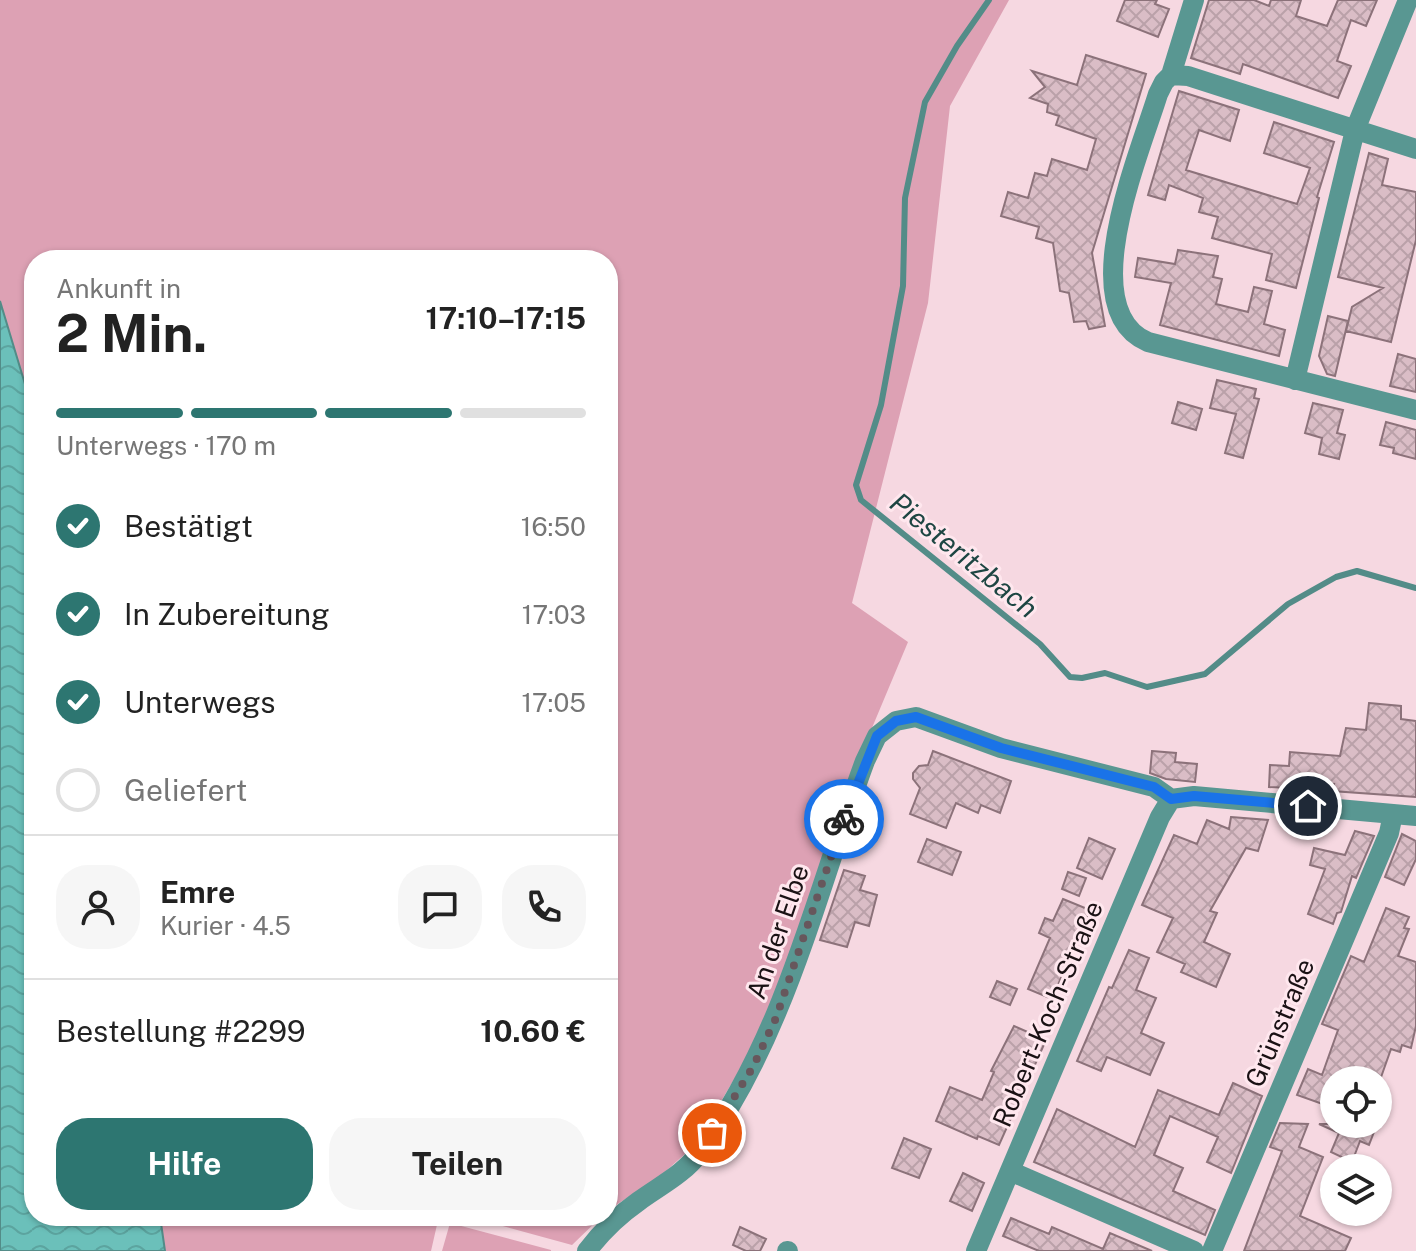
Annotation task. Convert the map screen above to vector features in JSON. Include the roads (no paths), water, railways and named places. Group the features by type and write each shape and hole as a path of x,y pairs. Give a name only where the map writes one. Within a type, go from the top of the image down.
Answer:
{"street":[{"path":"1194,0 1171,75 1158,94 1115,234 1113,273 1119,315 1135,336 1148,342 1416,410"},
{"path":"1295,380 1355,130 1408,0"},
{"path":"1171,75 1188,76 1416,149"},
{"name":"An der Elbe","path":"618,1216 682,1171 699,1153 753,1067 776,1018 865,761 877,736 896,721 916,717 1001,748 1154,787 1171,799"},
{"path":"1171,799 1194,796 1416,816"},
{"name":"Robert-Koch-Straße","path":"976,1251 1160,817 1171,799"},
{"name":"Grünstraße","path":"1212,1251 1389,833 1393,814"},
{"path":"1010,1171 1194,1251"},
{"name":"An der Elbe","path":"587,1251 608,1226"}],"water":[{"path":"0,301 24,381 24,1226 161,1226 165,1251 0,1251"}],"waterway":[{"name":"Piesteritzbach","path":"989,0 957,46 925,102 905,198 903,286 881,405 856,485 861,500 1040,644 1070,677 1105,673 1147,687 1205,674 1288,604 1336,577 1357,571 1416,588"}]}
